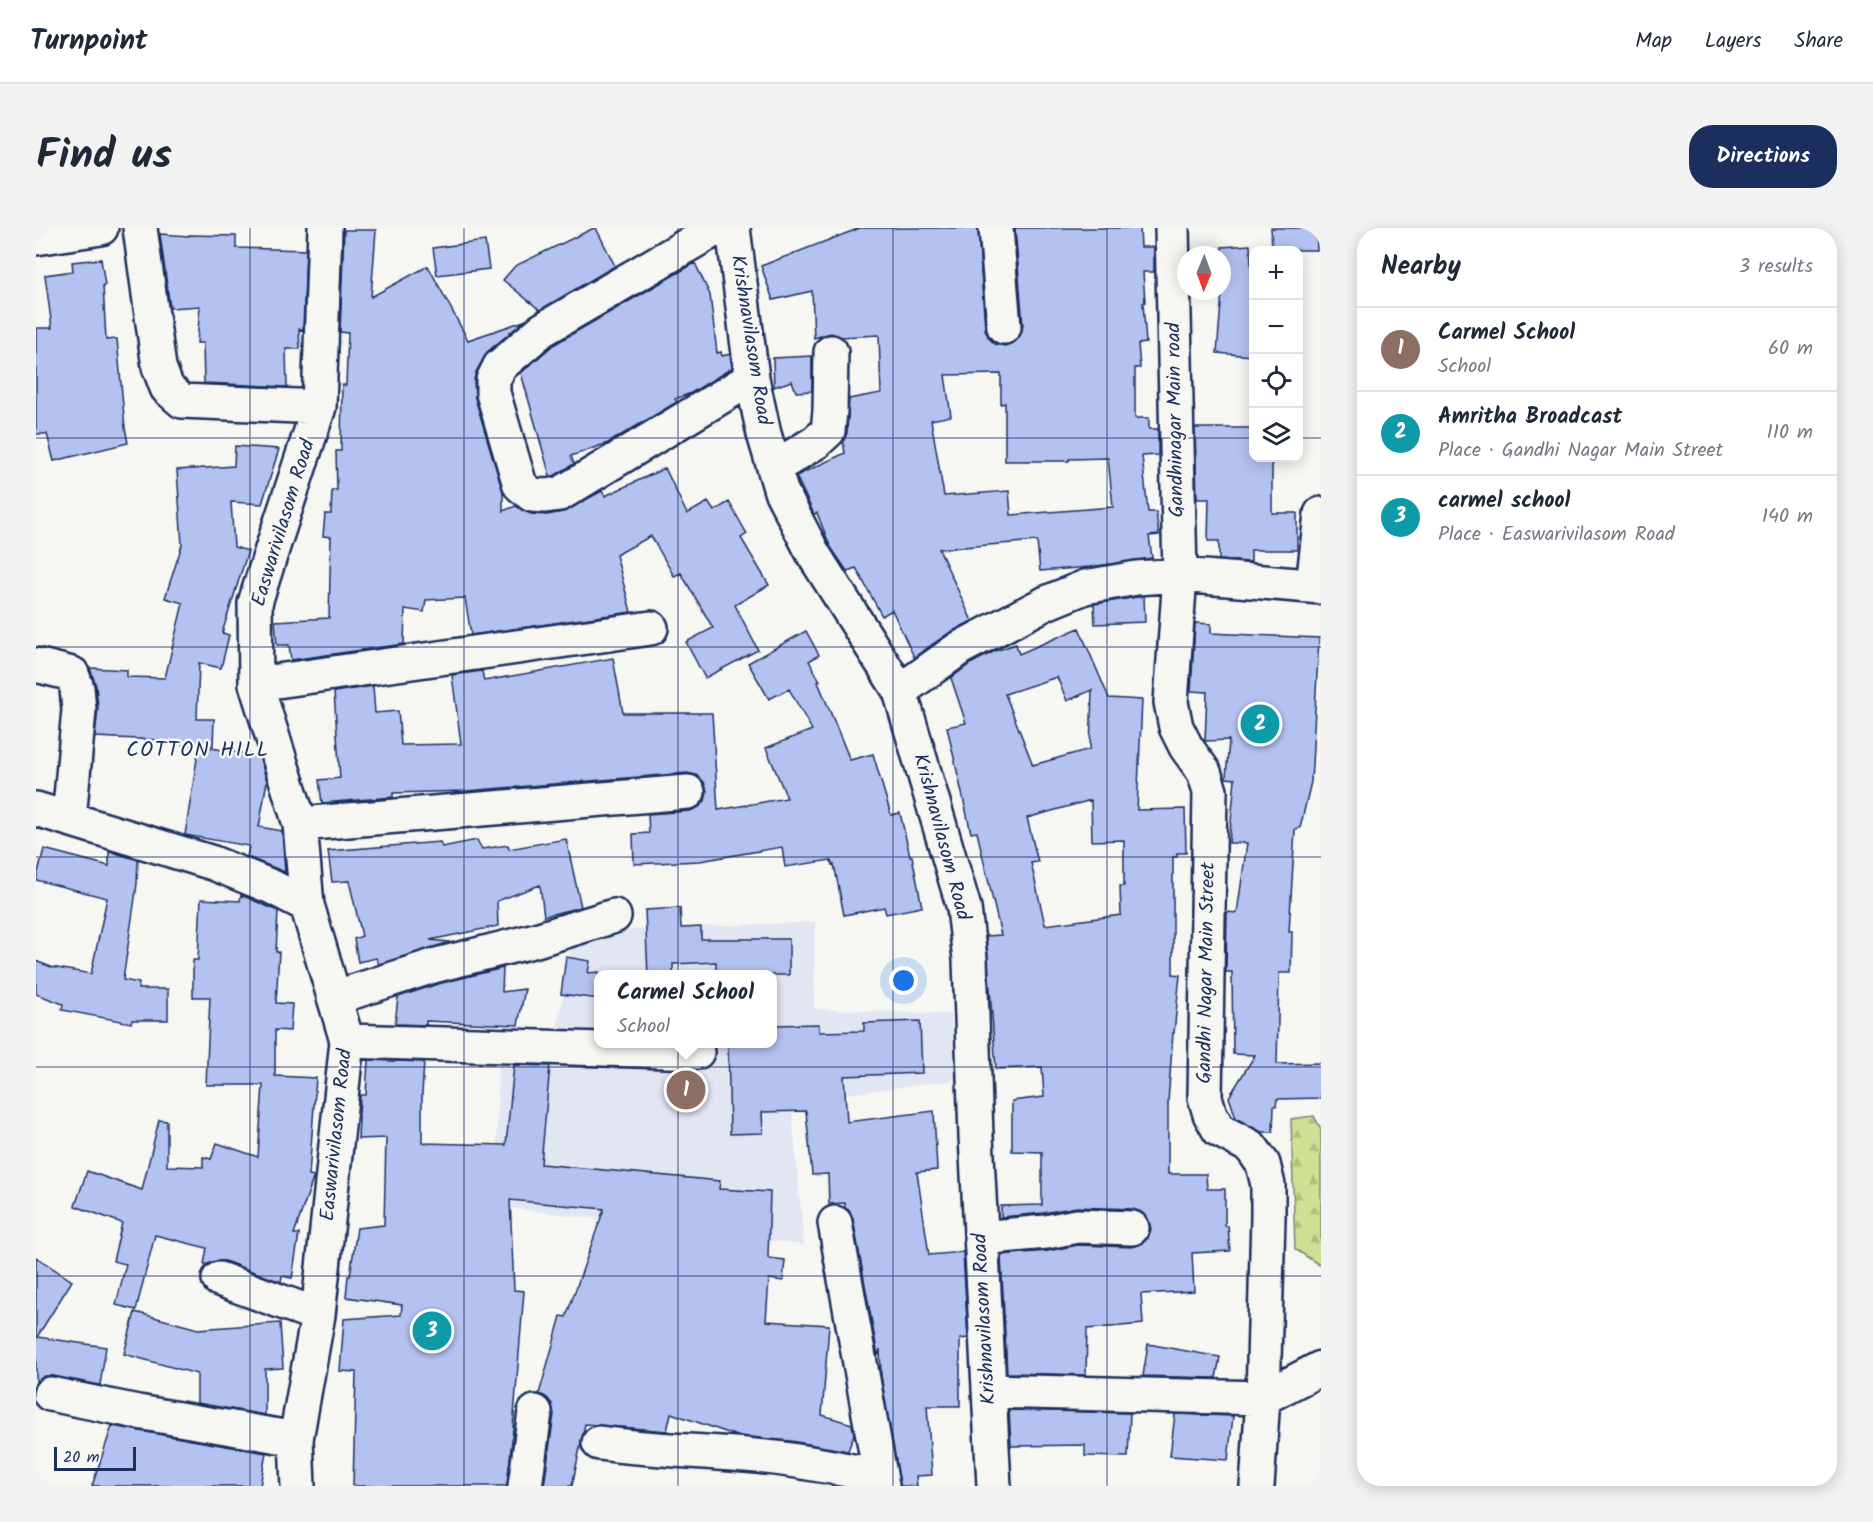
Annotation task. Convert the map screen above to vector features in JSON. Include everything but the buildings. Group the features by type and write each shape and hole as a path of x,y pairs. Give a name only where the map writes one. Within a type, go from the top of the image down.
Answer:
{"street":[{"path":"36,238 101,228"},
{"path":"140,228 159,366 166,388 182,401 319,407"},
{"name":"Easwarivilasom Road","path":"298,1486 296,1439 318,1315 347,1041 307,905 300,824 256,684 255,603 319,407 325,228"},
{"path":"717,228 542,330 500,366 493,380 496,408 520,485 532,495 545,496 560,494 577,485 752,378"},
{"name":"Krishnavilasom Road","path":"733,228 752,378 764,434 781,490 814,555 900,691 964,908 970,959 976,1136 994,1486"},
{"path":"996,228 1004,327"},
{"name":"Gandhinagar Main road","path":"1172,228 1180,575"},
{"path":"774,468 816,442 828,431 831,352"},
{"path":"900,691 960,648 1046,603 1084,587 1137,578 1180,575 1317,586 1321,514"},
{"name":"Gandhi Nagar Main Street","path":"1180,575 1171,702 1176,727 1203,772 1210,791 1205,1097 1210,1114 1219,1130 1251,1147 1263,1164 1268,1185 1263,1398 1257,1486"},
{"path":"256,684 651,628"},
{"path":"36,665 72,674 77,688 79,710 69,819"},
{"path":"300,824 688,792"},
{"path":"36,809 213,863 272,887 307,905"},
{"path":"334,998 433,966 536,940 614,916"},
{"path":"347,1041 697,1052"},
{"path":"599,1443 776,1458 881,1481 835,1223"},
{"path":"981,1238 1046,1232 1077,1226 1132,1228"},
{"path":"219,1279 318,1315"},
{"path":"989,1391 1263,1398 1321,1368"},
{"path":"50,1394 138,1412 296,1439"},
{"path":"525,1486 535,1412"}],"shaded area":[{"path":"815,922 814,1009 951,1014 956,1080 791,1101 804,1245 496,1206 498,1059 352,1047 353,1023 556,1035 574,932"}],"green space":[{"path":"1314,1116 1321,1129 1321,1266 1295,1249 1291,1119"}],"place":[{"name":"Amritha Broadcast","path":"1260,724"},
{"name":"Carmel School","path":"686,1090"},
{"name":"carmel school","path":"432,1331"}],"district":[{"name":"COTTON HILL","path":"198,750"}]}
